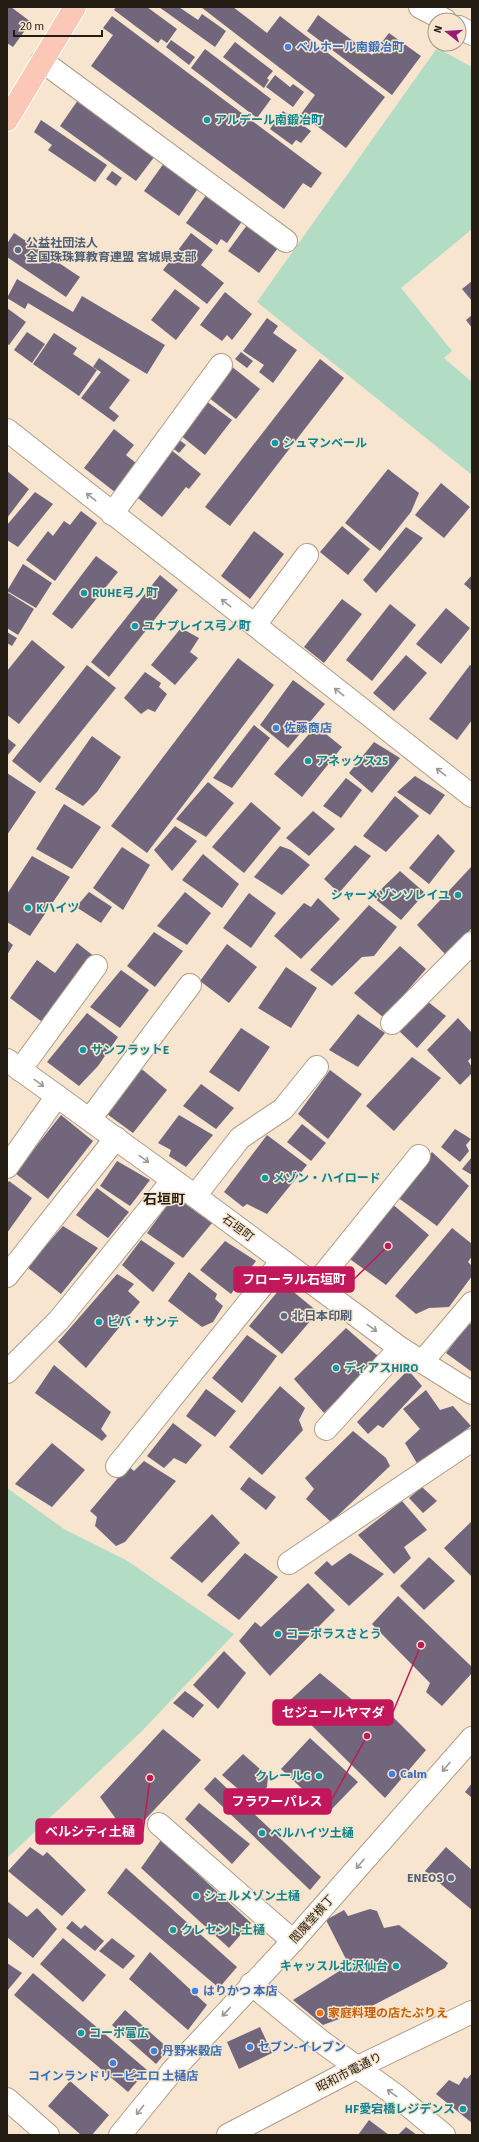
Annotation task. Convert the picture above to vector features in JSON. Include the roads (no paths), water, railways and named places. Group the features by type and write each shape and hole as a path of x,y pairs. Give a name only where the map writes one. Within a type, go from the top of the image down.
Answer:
{"main road":[{"path":"7,120 75,7"}],"street":[{"path":"420,7 430,12"},
{"path":"42,61 286,241"},
{"path":"112,514 221,365"},
{"path":"7,430 472,796"},
{"path":"254,625 307,555"},
{"path":"392,1024 472,943"},
{"path":"14,1065 96,966"},
{"path":"90,1119 190,985"},
{"name":"石垣町","path":"14,1065 116,1138 400,1348 472,1393"},
{"path":"195,1196 240,1138 283,1109 316,1067"},
{"path":"7,1167 57,1096"},
{"path":"7,1276 116,1138"},
{"path":"315,1285 419,1156"},
{"path":"7,1372 58,1320 173,1180"},
{"path":"117,1466 282,1261"},
{"path":"422,1362 472,1303"},
{"path":"326,1429 400,1348"},
{"path":"289,1563 472,1440"},
{"name":"閻魔堂横丁","path":"120,2135 173,2070 251,1984 293,1941 472,1738"},
{"path":"159,1824 293,1941"},
{"path":"251,1984 322,2042 444,2135"},
{"name":"昭和市電通り","path":"228,2135 358,2068 472,2012"},
{"path":"7,2099 48,2135"}],"place":[{"name":"ベルホール南鍛冶町","path":"288,47"},
{"name":"アルデール南鍛冶町","path":"207,120"},
{"name":"公益社団法人 全国珠珠算教育連盟 宮城県支部","path":"18,250"},
{"name":"シュマンベール","path":"275,443"},
{"name":"RUHE弓ノ町","path":"84,593"},
{"name":"ユナプレイス弓ノ町","path":"135,626"},
{"name":"佐藤商店","path":"276,728"},
{"name":"アネックス25","path":"308,761"},
{"name":"シャーメゾンソレイユ","path":"458,895"},
{"name":"Kハイツ","path":"28,908"},
{"name":"サンフラットE","path":"83,1050"},
{"name":"メゾン・ハイロード","path":"265,1178"},
{"name":"フローラル石垣町","path":"388,1246"},
{"name":"北日本印刷","path":"284,1316"},
{"name":"ビバ・サンテ","path":"99,1322"},
{"name":"ディアスHIRO","path":"336,1368"},
{"name":"コーポラスさとう","path":"278,1634"},
{"name":"セジュールヤマダ","path":"421,1645"},
{"name":"フラワーパレス","path":"367,1736"},
{"name":"Calm","path":"392,1774"},
{"name":"クレールG","path":"319,1776"},
{"name":"ベルシティ土樋","path":"150,1778"},
{"name":"ベルハイツ土樋","path":"262,1833"},
{"name":"ENEOS","path":"451,1878"},
{"name":"シェルメゾン土樋","path":"196,1896"},
{"name":"クレセント土樋","path":"173,1930"},
{"name":"キャッスル北沢仙台","path":"396,1966"},
{"name":"はりかつ 本店","path":"195,1991"},
{"name":"家庭料理の店たぶりえ","path":"320,2013"},
{"name":"コーポ富広","path":"81,2033"},
{"name":"セブン-イレブン","path":"250,2047"},
{"name":"丹野米穀店","path":"154,2051"},
{"name":"コインランドリーピエロ 土樋店","path":"113,2063"},
{"name":"HF愛宕橋レジデンス","path":"463,2109"}],"district":[{"name":"石垣町","path":"164,1199"}]}
